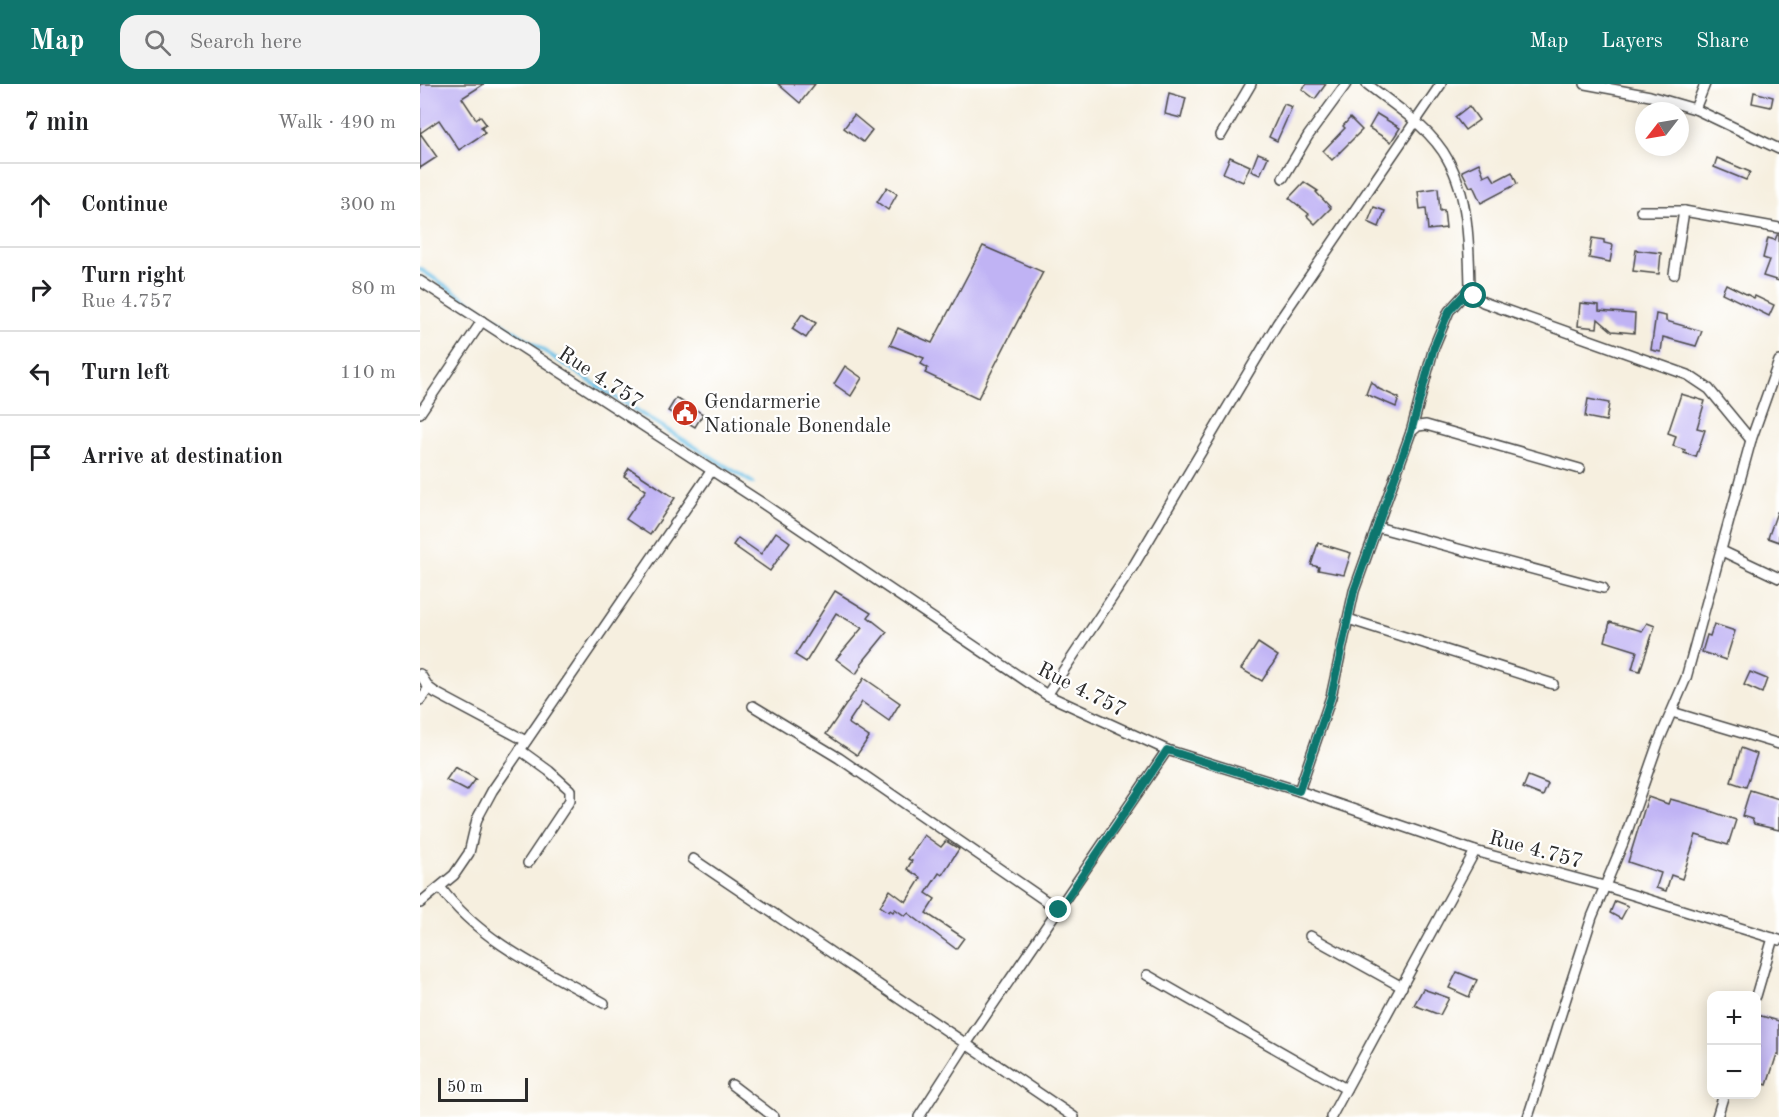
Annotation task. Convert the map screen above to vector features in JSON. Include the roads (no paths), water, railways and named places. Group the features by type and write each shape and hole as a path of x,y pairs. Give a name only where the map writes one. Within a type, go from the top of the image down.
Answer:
{"street":[{"path":"1221,135 1251,84"},
{"path":"1283,178 1308,136 1346,84"},
{"path":"1367,84 1416,123 1438,145 1449,161 1463,202 1470,288 1474,296 1483,302 1688,375 1709,389 1751,440"},
{"path":"1047,695 1134,565 1277,324 1441,84"},
{"path":"1585,84 1650,96 1695,109 1779,149"},
{"path":"1695,109 1705,84"},
{"path":"1641,210 1684,211 1779,228"},
{"path":"1674,274 1684,211"},
{"name":"Rue 4.757","path":"420,281 712,470 1047,695 1167,750 1299,791 1475,852 1604,886 1776,939"},
{"path":"1299,791 1331,697 1354,591 1411,432 1434,347 1449,311 1470,288"},
{"path":"420,413 482,321"},
{"path":"1528,1117 1563,1004 1604,886 1623,843 1658,743 1686,678 1751,440 1779,363"},
{"path":"1411,432 1418,426 1426,425 1580,468"},
{"path":"420,903 454,875 469,853 477,819 492,791 712,470"},
{"path":"1377,527 1603,588"},
{"path":"1722,551 1779,578"},
{"path":"1348,619 1553,684"},
{"path":"420,674 429,688 436,693 526,741"},
{"path":"420,700 429,688"},
{"path":"753,706 838,758 1059,910"},
{"path":"1672,712 1779,744"},
{"path":"520,750 570,790 570,800 528,863"},
{"path":"919,1117 966,1044 1167,750"},
{"path":"1331,1117 1475,852"},
{"path":"693,859 1074,1117"},
{"path":"440,887 450,900 498,943 604,1003"},
{"path":"1310,936 1402,987"},
{"path":"1758,991 1776,939"},
{"path":"1146,975 1346,1089"},
{"path":"732,1085 774,1117"},
{"path":"1717,1117 1723,1099"}],"waterway":[{"path":"420,269 608,393 753,483"}],"place":[{"name":"Gendarmerie Nationale Bonendale","path":"685,413"}]}
